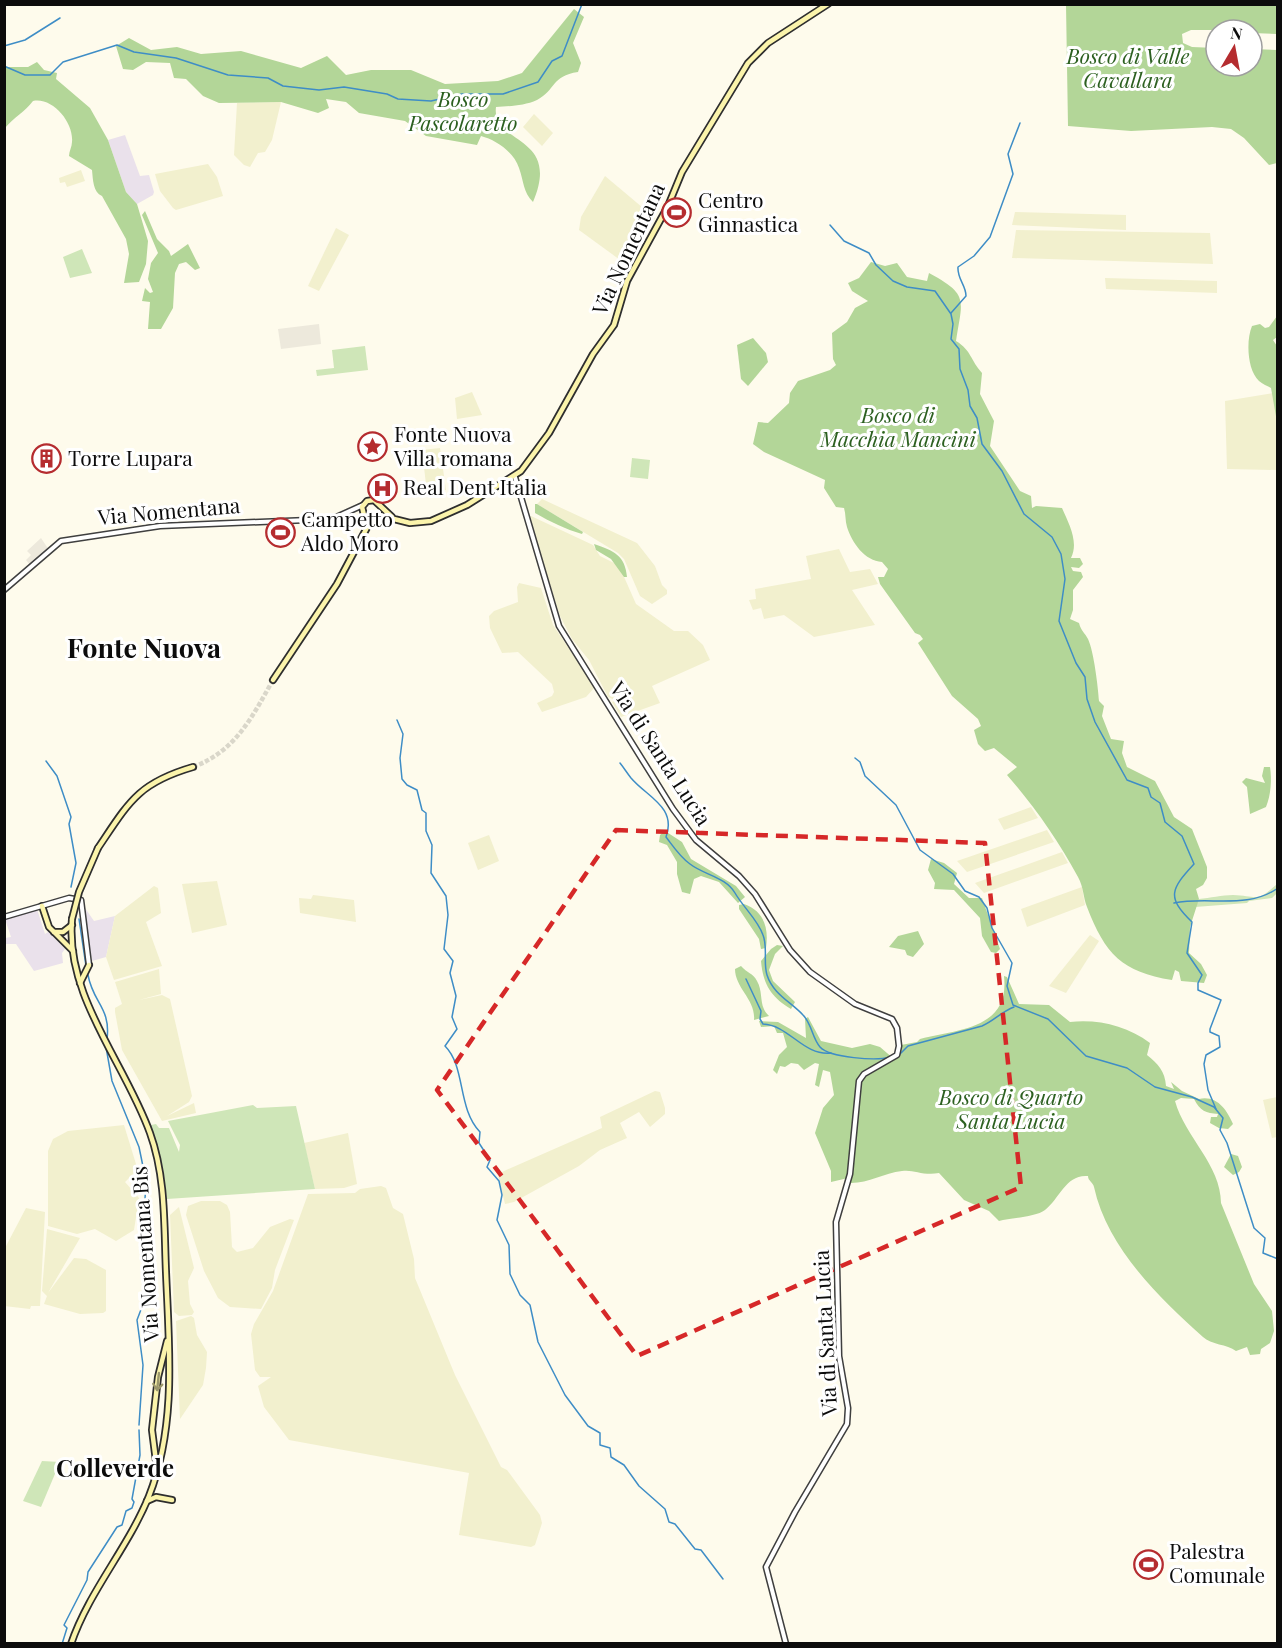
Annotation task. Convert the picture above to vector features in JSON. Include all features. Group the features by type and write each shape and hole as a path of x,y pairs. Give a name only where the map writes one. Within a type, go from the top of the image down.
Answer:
{"main road":[{"name":"Via Nomentana","path":"379,518 392,518 414,523 433,520 515,477 549,433 593,354 614,325 627,281 668,206 682,172 748,63 768,43 828,4"},
{"path":"371,520 363,513 364,504 374,500 392,518"},
{"path":"273,680 337,584 371,520 379,518 382,509"},
{"name":"Via Nomentana Bis","path":"70,1644 82,1616 147,1501 157,1474 166,1426 168,1336 162,1190 156,1153 143,1116 80,983 73,951 72,919 79,892 98,848 138,793 160,778 193,766"},
{"path":"42,906 48,924 73,951"},
{"path":"54,932 63,932 72,925"},
{"path":"75,963 88,967 80,983"},
{"path":"157,1474 152,1430 158,1377 168,1336"},
{"path":"153,1484 162,1498"},
{"path":"147,1501 162,1498 172,1500"}],"street":[{"name":"Via di Santa Lucia","path":"515,477 534,548 561,629 673,809 696,840 751,889 790,950 814,976 855,1004 893,1021 897,1028 897,1054 864,1074 859,1081 850,1174 836,1220 839,1356 848,1408 846,1426 797,1508 766,1568 786,1644"},
{"name":"Via Nomentana","path":"4,591 44,553 61,541 69,539 160,526 332,519 364,504"},
{"path":"353,509 363,513"},
{"path":"4,916 71,898 82,901 81,912 88,967"}],"highlighted area":[{"path":"616,830 985,843 1021,1187 637,1356 437,1090"}],"shaded area":[{"path":"281,102 272,140 265,152 258,153 250,167 244,165 234,155 237,103"},
{"path":"534,114 553,133 542,146 523,127"},
{"path":"125,135 140,176 149,175 154,192 153,195 137,204 126,192 108,140"},
{"path":"208,164 217,177 223,196 176,210 173,208 160,191 155,174"},
{"path":"81,170 85,181 67,187 65,182 60,183 59,178"},
{"path":"605,176 655,218 627,265 579,230 581,217"},
{"path":"1015,212 1126,215 1126,230 1012,225"},
{"path":"336,228 349,235 319,291 308,286"},
{"path":"1016,230 1210,233 1213,264 1012,258"},
{"path":"1105,278 1217,281 1217,293 1106,289"},
{"path":"319,324 321,344 281,349 278,329"},
{"path":"472,392 482,415 457,419 455,398"},
{"path":"1273,393 1278,422 1277,470 1227,469 1225,401"},
{"path":"440,448 446,490 427,493 422,450"},
{"path":"542,499 637,543 655,566 667,594 652,604 640,596 624,559 618,553 537,504"},
{"path":"529,517 593,545 600,556 616,564 621,570 636,604 674,631 688,631 703,645 710,660 652,686 660,703 621,717 612,702 635,692 615,700 608,697 589,660 572,639 560,616"},
{"path":"41,538 49,550 31,566 26,560 31,555 27,551"},
{"path":"839,549 850,572 870,569 878,584 852,590 875,625 814,637 784,615 764,619 761,608 753,610 749,600 756,599 755,589 811,579 806,556"},
{"path":"519,583 541,588 553,625 595,687 586,697 542,712 537,703 552,696 554,692 552,684 518,652 502,653 490,628 489,616 494,611 518,602"},
{"path":"1031,807 1038,818 1004,830 998,819"},
{"path":"1047,830 1054,842 967,872 957,861"},
{"path":"489,835 499,861 478,870 468,843"},
{"path":"1062,852 1068,863 984,893 975,883"},
{"path":"217,881 227,925 192,933 182,884"},
{"path":"154,886 158,888 161,913 146,922 162,966 114,980 106,957 115,916"},
{"path":"1082,887 1085,905 1027,927 1021,909"},
{"path":"313,895 354,900 356,922 300,913 299,898 311,899"},
{"path":"85,908 94,921 115,916 106,957 92,961 83,912"},
{"path":"37,909 45,934 48,932 65,949 62,953 63,963 34,971 16,944 5,944 5,938 11,937 5,919"},
{"path":"1090,935 1099,941 1066,993 1049,986"},
{"path":"159,969 161,994 139,1000 162,995 170,999 192,1096 189,1102 167,1116 194,1103 196,1113 162,1121 122,1050 115,1012 115,1008 122,1004 115,982"},
{"path":"655,1091 660,1092 665,1114 650,1127 639,1112 620,1123 627,1138 600,1150 579,1166 514,1202 505,1204 498,1175 602,1128 600,1117"},
{"path":"1277,1097 1277,1137 1272,1138 1263,1100"},
{"path":"124,1125 136,1164 134,1173 125,1182 139,1198 134,1230 116,1241 95,1229 77,1234 48,1226 48,1151 53,1139 68,1131"},
{"path":"348,1133 357,1184 344,1188 315,1189 304,1143"},
{"path":"381,1186 386,1188 393,1208 403,1214 414,1259 415,1278 455,1375 501,1467 507,1470 540,1515 542,1523 535,1545 531,1547 459,1535 469,1473 289,1440 264,1407 258,1386 271,1377 260,1377 255,1370 251,1334 254,1324 273,1291 308,1194 355,1193 360,1189"},
{"path":"201,1201 220,1201 227,1205 230,1212 232,1247 237,1252 253,1248 270,1227 290,1219 294,1220 275,1270 272,1288 261,1309 230,1307 218,1298 204,1271 186,1215 188,1206"},
{"path":"179,1207 194,1268 188,1281 190,1304 194,1312 192,1315 179,1316 174,1312 170,1215"},
{"path":"26,1208 45,1212 40,1306 31,1306 30,1309 4,1306 5,1248"},
{"path":"47,1229 80,1238 48,1293 74,1258 86,1259 106,1270 106,1311 80,1314 44,1304 47,1296 42,1291"},
{"path":"191,1316 194,1318 197,1335 207,1352 206,1368 203,1385 180,1419 176,1321"}],"green space":[{"name":"Bosco di Valle Cavallara","path":"1066,5 1277,5 1277,34 1264,33 1264,18 1204,18 1204,30 1191,30 1182,34 1183,43 1192,47 1204,48 1204,78 1264,78 1264,49 1277,50 1277,163 1269,165 1244,138 1231,129 1212,127 1131,131 1068,126"},
{"name":"Bosco Pascolaretto","path":"574,9 584,17 573,43 581,63 578,72 558,80 537,100 522,105 496,107 497,119 504,128 533,152 539,164 540,180 533,202 525,191 517,162 504,148 487,138 481,136 477,145 426,136 405,121 359,113 346,102 326,99 329,108 318,113 281,102 219,103 203,96 186,79 174,78 170,63 146,62 133,70 123,69 116,46 129,38 151,50 177,47 201,54 241,51 301,68 327,56 346,75 371,70 411,70 445,84 498,81 522,73"},
{"path":"37,62 44,70 57,73 56,79 90,108 108,140 126,192 137,204 148,241 146,264 139,282 124,283 129,254 126,239 102,196 95,189 92,170 69,156 72,135 61,113 48,103 33,101 5,128 5,67 28,67"},
{"path":"145,211 157,239 171,256 188,244 200,268 195,270 186,262 179,264 175,273 173,308 161,329 148,329 150,302 142,301 145,288 150,293 153,292 148,279 151,263 158,253 142,215"},
{"path":"82,249 92,273 70,278 63,257"},
{"name":"Bosco di Macchia Mancini","path":"871,262 885,266 897,263 907,277 927,281 929,273 957,293 961,307 956,341 965,348 982,373 980,394 994,421 990,446 1020,491 1031,496 1032,508 1036,506 1062,508 1074,539 1071,558 1080,558 1083,564 1079,568 1071,567 1073,571 1081,572 1083,577 1073,590 1073,610 1070,619 1079,623 1088,639 1099,701 1104,706 1102,716 1111,739 1124,741 1122,753 1127,767 1155,781 1174,817 1192,829 1207,867 1207,878 1203,885 1196,889 1199,899 1190,927 1189,953 1201,964 1207,975 1204,983 1181,981 1179,972 1175,970 1172,980 1140,972 1128,966 1109,949 1094,923 1080,881 1070,863 1045,824 1007,775 1017,767 994,748 985,751 978,744 974,730 981,726 978,719 952,696 918,643 923,639 915,633 880,584 878,577 884,577 888,569 882,562 865,555 856,545 847,527 844,508 836,507 824,488 825,480 764,452 753,444 758,422 768,423 789,403 790,393 798,381 830,370 836,365 833,359 832,333 847,322 855,308 868,301 852,291 848,283 859,278"},
{"path":"1277,316 1277,337 1273,340 1277,346 1277,422 1271,388 1255,376 1248,347 1252,326 1260,324 1265,328 1269,327"},
{"path":"753,338 766,353 768,362 748,386 741,379 737,345"},
{"path":"365,346 368,370 317,376 316,370 334,368 332,350"},
{"path":"632,458 650,460 648,479 630,477"},
{"path":"535,504 583,532 582,534 535,513"},
{"path":"594,544 607,549 621,559 627,577 624,577 611,559 596,550"},
{"path":"1264,767 1270,767 1271,772 1268,802 1266,807 1250,814 1247,787 1242,782 1246,778 1265,783 1262,776"},
{"path":"665,831 682,842 691,859 736,886 745,897 738,903 719,882 701,876 694,879 690,894 682,892 677,874 677,862 667,845 659,842 660,835"},
{"path":"931,859 944,863 957,873 954,884 969,898 982,898 1000,949 996,953 991,952 982,936 980,918 954,890 934,889 935,883 928,870"},
{"path":"1277,884 1277,893 1272,898 1247,903 1195,907 1199,899 1229,895 1260,896"},
{"path":"744,904 756,911 764,921 767,934 766,948 761,949 759,939 739,909 739,905"},
{"path":"918,931 924,944 913,957 907,955 905,950 889,947 898,936"},
{"path":"777,945 783,946 775,954 769,970 773,981 795,1002 791,1009 773,995 762,969 761,961"},
{"path":"741,966 757,981 763,1008 769,1016 754,1020 752,1006 736,976 735,969"},
{"name":"Bosco di Quarto Santa Lucia","path":"1004,976 1007,977 1019,1004 1049,1005 1070,1022 1112,1025 1141,1037 1150,1043 1147,1055 1160,1068 1166,1086 1174,1089 1171,1082 1182,1091 1199,1099 1216,1101 1228,1114 1233,1124 1228,1129 1219,1128 1210,1123 1211,1117 1217,1117 1218,1114 1204,1111 1194,1099 1181,1098 1175,1101 1186,1127 1215,1176 1221,1203 1254,1284 1272,1311 1274,1331 1270,1343 1261,1349 1260,1354 1250,1355 1247,1347 1236,1351 1206,1340 1169,1306 1123,1251 1110,1230 1088,1176 1074,1179 1045,1210 1030,1216 999,1221 989,1211 964,1200 939,1173 906,1171 858,1183 851,1183 848,1178 831,1182 831,1171 815,1133 823,1108 834,1095 830,1072 823,1070 819,1087 815,1085 819,1064 815,1063 804,1070 798,1064 791,1063 785,1067 780,1066 777,1074 773,1070 779,1055 787,1047 783,1033 777,1033 774,1026 761,1027 759,1021 778,1022 806,1038 805,1019 808,1017 821,1041 852,1048 870,1044 880,1047 894,1059 899,1054 901,1045 965,1029 990,1017 999,1007 1004,994"},
{"path":"253,1105 257,1108 296,1106 315,1189 167,1199 163,1168 151,1125 156,1124 159,1128 169,1128 179,1152 180,1145 168,1121"},
{"path":"1231,1154 1238,1156 1242,1167 1233,1175 1224,1167"},
{"path":"42,1461 60,1462 41,1507 23,1501"}],"waterway":[{"path":"4,66 25,75 50,75 63,62 117,45 134,52 176,58 228,75 268,78 283,86 319,90 344,87 387,94 398,99 431,101 462,94 503,94 538,82 552,61 562,56 582,4"},
{"path":"4,46 25,40 60,18"},
{"path":"951,313 966,296 958,267 974,256 990,237 1013,174 1008,154 1020,123"},
{"path":"830,225 844,241 869,253 876,265 893,281 907,287 935,291 951,314 953,324 951,339 959,349 960,369 968,390 970,406 977,418 982,444 1002,471 1024,514 1052,537 1061,554 1065,579 1059,621 1076,663 1085,677 1087,699 1095,722 1127,780 1148,788 1151,797 1160,803 1165,822 1182,836 1194,864 1176,887 1175,899 1192,922 1187,953 1202,975 1198,983 1198,990 1221,1000 1210,1029 1210,1032 1219,1036 1220,1047 1206,1055 1204,1064 1208,1090 1216,1109"},
{"path":"397,720 403,734 400,758 402,779 407,785 417,790 422,810 426,813 426,831 432,845 431,873 446,896 448,915 444,949 453,961 450,973 456,996 452,1017 457,1029 445,1046 456,1065 468,1111 480,1132 479,1143 490,1160 487,1167 499,1181 502,1195 497,1220 509,1245 510,1274 520,1295 530,1305 538,1342 565,1395 588,1426 600,1433 600,1445 610,1448 611,1457 624,1465 639,1486 665,1509 669,1522 675,1524 695,1549 701,1550 723,1579"},
{"path":"855,758 860,762 865,776 896,805 920,850 953,874 965,891 979,897 987,908 992,928 1012,963 1007,986 1013,1005 1048,1019 1086,1056 1127,1068 1155,1087 1192,1097 1214,1107 1223,1118 1220,1130 1227,1143 1254,1228 1265,1238 1263,1253 1278,1259"},
{"path":"46,761 57,776 71,817 69,824 76,863 71,887"},
{"path":"620,763 631,778 664,810 668,827 666,837 680,855 696,868 726,883 754,919 761,929 764,940 766,970 770,982 778,993 806,1019 820,1047 833,1054 854,1058 890,1057"},
{"path":"1174,903 1241,901 1266,895 1278,888"},
{"path":"79,919 86,966"},
{"path":"88,975 90,985 104,1013 108,1028 107,1039"},
{"path":"746,979 761,1011 760,1019 763,1024 781,1029 812,1050 831,1053"},
{"path":"900,1054 908,1046 982,1026 1014,1007"},
{"path":"106,1047 112,1081 139,1147 146,1181 145,1199"},
{"path":"139,1425 143,1365 137,1320 145,1299 144,1281 149,1274 148,1247 144,1226 145,1202"},
{"path":"62,1644 67,1628 64,1625 87,1580 88,1572 117,1527 122,1525 126,1511 132,1508 140,1455 139,1430"}],"tunnel":[{"path":"193,767 221,752 232,742 250,720 273,680"}],"place":[{"name":"Centro Ginnastica","path":"677,213"},
{"name":"Fonte Nuova Villa romana","path":"373,447"},
{"name":"Torre Lupara","path":"47,459"},
{"name":"Real Dent Italia","path":"382,488"},
{"name":"Campetto Aldo Moro","path":"280,532"},
{"name":"Palestra Comunale","path":"1148,1564"}],"district":[{"name":"Fonte Nuova","path":"144,649"},
{"name":"Colleverde","path":"115,1469"}]}
